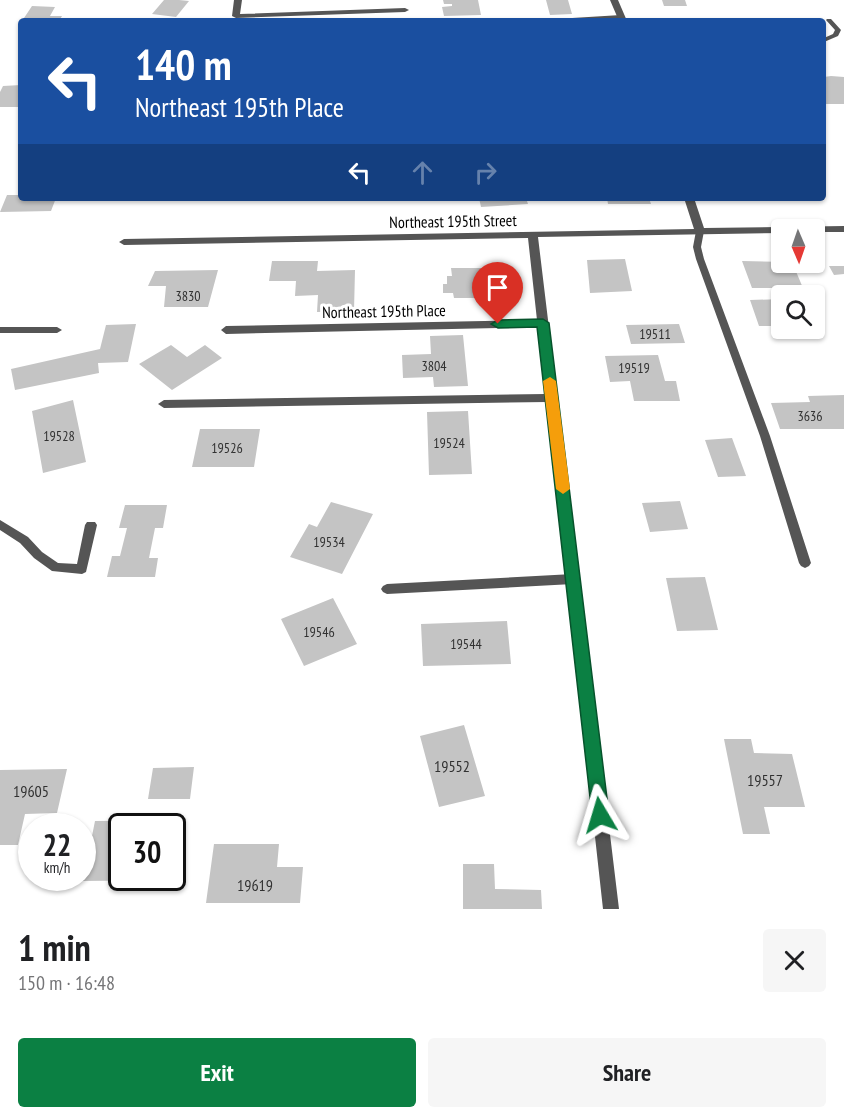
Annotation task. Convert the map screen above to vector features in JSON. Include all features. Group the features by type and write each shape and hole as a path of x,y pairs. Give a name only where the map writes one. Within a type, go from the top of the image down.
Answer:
{"street":[{"path":"238,0 236,16 405,10"},
{"path":"614,0 622,18"},
{"path":"689,201 700,231"},
{"path":"825,229 844,228"},
{"name":"Northeast 195th Street","path":"124,242 771,230"},
{"path":"533,235 611,909"},
{"name":"Northeast 195th Place","path":"226,330 543,323"},
{"path":"164,404 552,398"}],"lane":[{"path":"826,39 836,35 838,30 829,20"},
{"path":"700,231 697,248 700,259 765,435 805,563"},
{"path":"0,330 57,330"},
{"path":"0,524 24,540 38,555 56,568 82,568 91,525"},
{"path":"387,589 573,579"}],"building":[{"path":"164,0 189,1 176,17 152,14"},
{"path":"443,0 478,0 481,15 444,16 442,7 452,6 452,4 444,4"},
{"path":"546,0 568,0 572,14 550,15"},
{"path":"662,0 685,0 687,6 664,6"},
{"path":"32,6 55,7 50,16 62,16 61,18 24,18"},
{"path":"826,77 844,77 844,104 826,104"},
{"path":"18,85 18,107 0,107 0,92 3,86"},
{"path":"7,195 18,195 18,201 55,201 51,211 0,212"},
{"path":"480,201 527,201 528,204 481,207"},
{"path":"608,201 650,201 651,204 608,204"},
{"path":"625,259 632,291 590,293 587,260"},
{"path":"272,261 318,261 317,271 355,270 354,311 317,312 318,295 295,296 296,281 269,281"},
{"path":"742,261 771,262 771,273 797,273 802,285 771,285 771,288 752,288"},
{"path":"829,266 844,266 844,274 834,275"},
{"path":"451,268 484,268 485,276 490,276 491,286 486,286 487,298 454,298 453,293 443,293 443,284 447,284 447,276 452,276"},
{"path":"218,270 208,307 164,307 166,286 148,286 155,271"},
{"path":"771,299 771,326 759,326 750,300"},
{"path":"136,324 128,362 98,363 99,373 15,390 11,369 100,349 106,325"},
{"path":"679,324 685,343 631,344 626,325"},
{"path":"463,335 468,386 434,387 433,377 403,378 402,355 431,354 430,336"},
{"path":"171,345 187,357 205,345 222,358 172,390 139,364"},
{"path":"658,355 665,381 676,381 680,401 634,401 630,381 610,382 605,356"},
{"path":"844,395 844,429 780,429 771,403 810,402 808,396"},
{"path":"73,400 86,462 43,473 32,411"},
{"path":"468,411 472,474 429,475 427,412"},
{"path":"200,429 260,429 254,467 192,467"},
{"path":"732,438 746,476 718,477 705,440"},
{"path":"680,501 688,529 650,532 642,503"},
{"path":"331,502 373,514 342,574 290,557 309,524 317,527"},
{"path":"125,505 167,505 163,528 155,528 149,558 158,558 155,577 107,577 112,556 120,556 127,528 119,528"},
{"path":"705,577 718,630 677,631 666,578"},
{"path":"333,598 357,644 304,666 281,619"},
{"path":"507,621 511,664 423,666 421,624"},
{"path":"464,725 485,796 439,807 420,736"},
{"path":"724,739 751,739 754,753 792,754 805,807 764,807 770,834 743,834"},
{"path":"194,767 190,799 148,799 153,768"},
{"path":"67,769 57,813 18,813 18,845 0,845 0,770"},
{"path":"96,821 108,821 108,881 96,881"},
{"path":"214,844 279,844 277,867 303,867 300,903 206,903"},
{"path":"463,864 494,864 495,889 541,890 542,909 463,909"}],"slow traffic":[{"path":"550,381 563,489"}],"route":[{"path":"498,324 543,323 600,815"}]}
